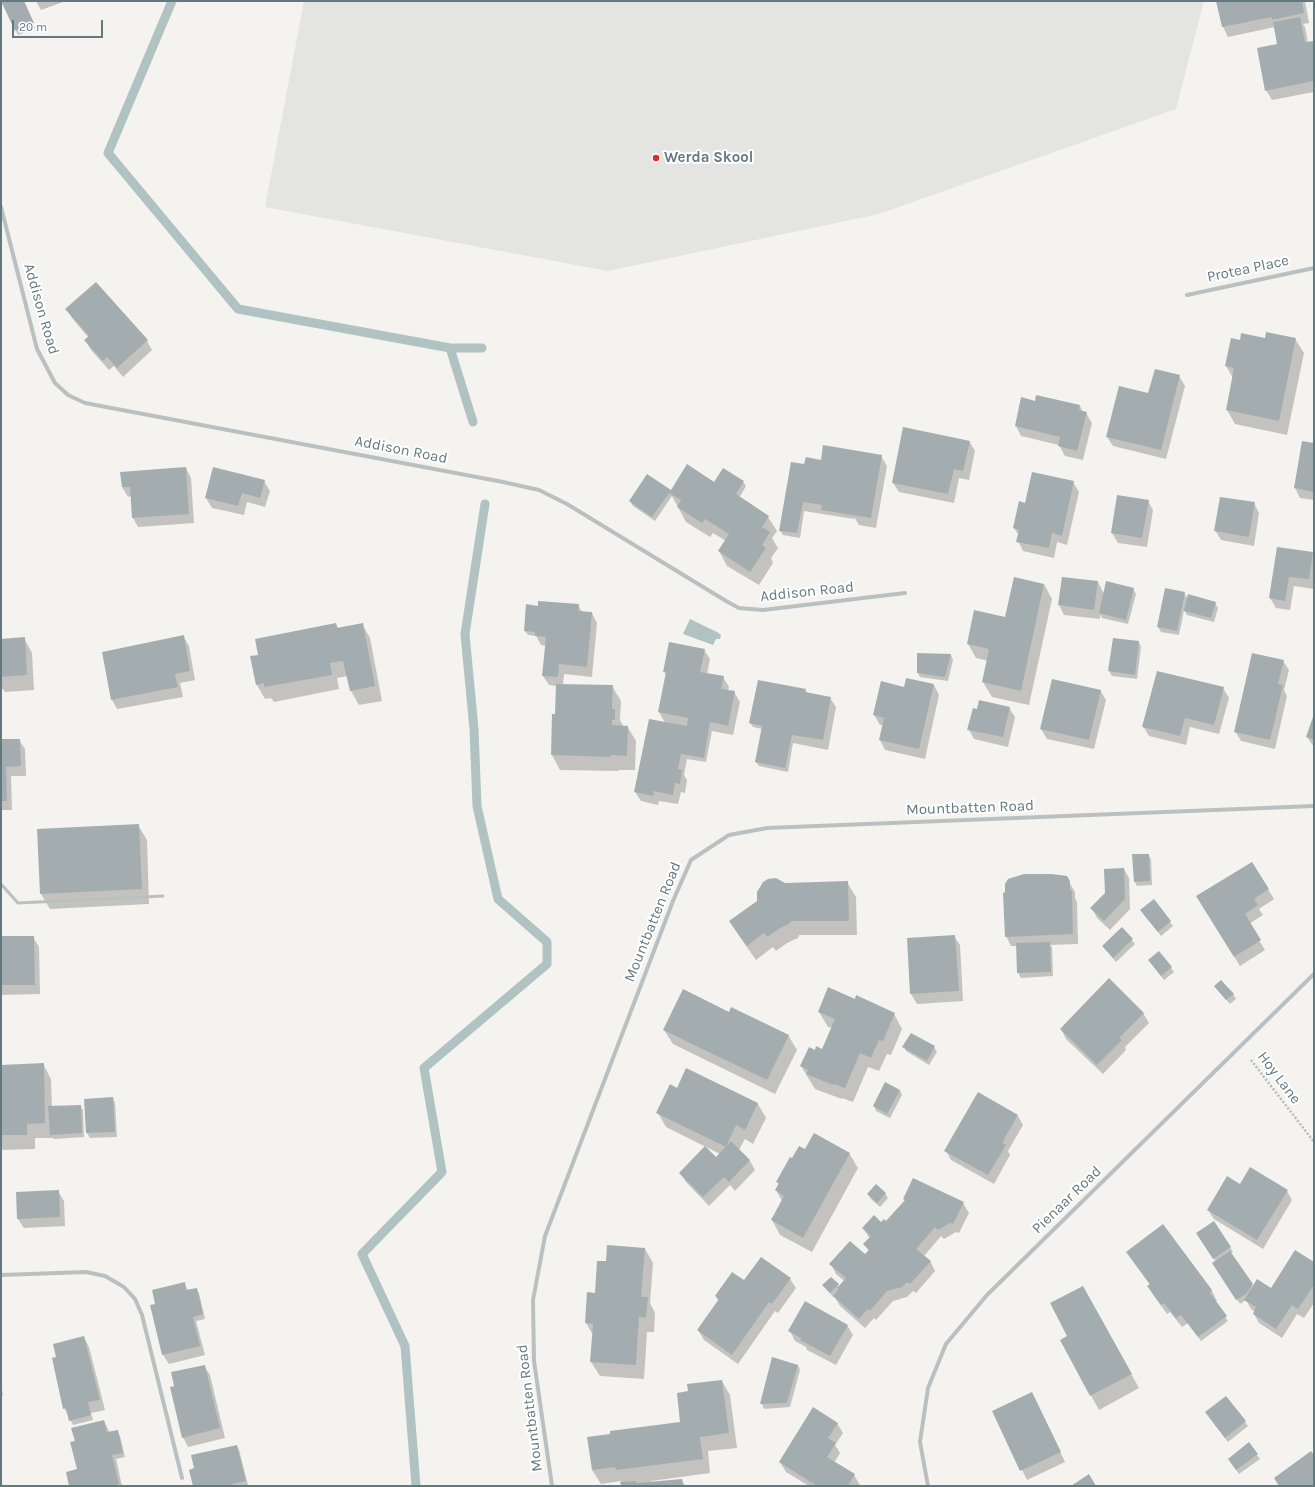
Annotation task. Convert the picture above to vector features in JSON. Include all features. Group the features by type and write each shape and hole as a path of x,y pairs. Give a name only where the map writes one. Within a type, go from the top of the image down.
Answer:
{"street":[{"name":"Addison Road","path":"1,207 36,349 54,383 68,395 85,403 539,490 567,504 726,602 739,608 763,610 905,593"},
{"name":"Protea Place","path":"1187,295 1314,268"},
{"name":"Mountbatten Road","path":"552,1486 534,1361 533,1300 545,1236 670,908 691,860 729,835 767,828 1314,806"},
{"name":"Pienaar Road","path":"928,1486 920,1442 928,1388 946,1344 987,1295 1314,974"},
{"path":"1,1275 86,1272 105,1276 124,1287 135,1299 142,1315 182,1478"}],"lane":[{"path":"1,884 18,903 163,896"}],"path":[{"name":"Hoy Lane","path":"1241,1047 1314,1142"}],"shaded area":[{"name":"Werda Skool","path":"304,1 1204,1 1176,109 879,214 608,271 265,207"},
{"path":"690,619 717,632 721,635 720,639 716,639 713,645 683,634"}],"building":[{"path":"1,1 24,1 34,23 15,31"},
{"path":"1216,1 1302,1 1304,13 1272,20 1272,17 1222,27"},
{"path":"1300,17 1305,42 1314,41 1314,81 1265,91 1257,48 1277,44 1273,22"},
{"path":"96,282 148,340 117,368 107,357 103,361 84,340 89,336 65,309"},
{"path":"1266,332 1296,338 1279,421 1226,410 1234,368 1225,366 1231,338 1240,340 1241,333 1265,338"},
{"path":"1155,369 1180,375 1161,450 1106,437 1119,386 1148,393"},
{"path":"1036,395 1080,405 1079,410 1087,412 1077,451 1058,446 1060,437 1015,426 1021,397 1035,401"},
{"path":"903,427 970,441 963,471 954,469 948,494 892,483"},
{"path":"1302,441 1314,443 1314,492 1294,488"},
{"path":"823,445 882,455 871,518 821,510 822,505 803,502 797,533 779,531 791,462 804,464 806,457 821,460"},
{"path":"687,464 714,482 723,468 744,481 736,494 769,516 762,527 770,532 762,545 766,548 750,572 718,551 729,534 705,519 702,523 677,507 681,500 669,493 652,517 629,501 647,474 671,490"},
{"path":"186,467 189,514 132,518 130,487 122,487 120,472"},
{"path":"213,467 265,480 260,498 242,493 238,506 205,498"},
{"path":"1032,472 1074,481 1062,536 1052,533 1049,548 1016,542 1019,530 1013,528 1019,501 1025,503"},
{"path":"1117,495 1149,500 1142,538 1111,533"},
{"path":"1220,497 1255,502 1249,537 1214,531"},
{"path":"1277,547 1313,552 1309,579 1289,577 1285,601 1269,598"},
{"path":"1014,577 1044,584 1021,691 982,682 989,649 967,644 974,610 1005,617"},
{"path":"1062,577 1098,581 1094,610 1058,605"},
{"path":"1106,581 1134,588 1126,620 1099,613"},
{"path":"1165,588 1185,592 1177,631 1157,627"},
{"path":"1188,594 1216,602 1211,618 1184,611"},
{"path":"538,601 579,604 578,611 592,612 587,667 559,664 558,677 542,676 546,637 535,636 535,632 524,631 526,604 538,606"},
{"path":"336,623 337,628 363,623 375,686 350,691 343,661 330,663 332,675 264,687 264,683 256,685 250,656 258,655 255,639"},
{"path":"184,635 190,671 175,674 178,687 111,700 102,652"},
{"path":"25,637 27,675 1,677 1,639"},
{"path":"1113,638 1139,641 1135,675 1108,671"},
{"path":"669,642 705,649 700,672 724,676 721,689 735,691 728,726 710,722 704,758 681,754 678,769 682,770 680,784 675,783 673,795 654,791 653,796 634,792 649,719 687,726 688,718 658,712 666,672 663,672"},
{"path":"917,653 951,654 945,677 917,673"},
{"path":"1252,653 1284,660 1278,684 1283,685 1270,740 1234,732"},
{"path":"1157,671 1224,687 1214,725 1185,718 1180,736 1142,727"},
{"path":"906,678 934,684 919,749 879,740 884,718 873,715 881,681 904,687"},
{"path":"1052,679 1101,690 1089,740 1040,729"},
{"path":"758,680 806,689 805,692 831,697 823,740 792,735 785,768 755,762 762,726 749,723"},
{"path":"556,684 613,685 612,709 615,709 615,720 612,720 612,725 628,726 627,756 611,755 610,757 551,755 552,714 555,714"},
{"path":"979,700 1010,707 1003,737 967,730 973,708 977,709"},
{"path":"1314,714 1314,740 1306,737"},
{"path":"2,739 20,739 21,766 6,767 7,801 1,801"},
{"path":"139,824 142,889 40,894 37,829"},
{"path":"1132,854 1149,854 1150,881 1134,882"},
{"path":"1252,862 1269,889 1254,899 1258,905 1245,914 1261,940 1234,957 1196,896"},
{"path":"1124,868 1125,899 1104,921 1090,908 1105,893 1104,869"},
{"path":"1024,874 1052,874 1067,876 1070,881 1070,889 1072,891 1073,934 1005,937 1003,893 1005,892 1005,884 1008,879"},
{"path":"776,878 785,883 848,881 849,921 791,921 767,937 764,933 747,946 729,921 757,901 757,892 763,882 768,879"},
{"path":"1154,899 1171,921 1158,932 1140,910"},
{"path":"1122,927 1133,939 1113,958 1102,946"},
{"path":"955,935 959,991 910,994 907,938"},
{"path":"1,936 34,936 35,985 1,985"},
{"path":"1050,942 1051,972 1017,973 1016,943"},
{"path":"1159,951 1172,967 1161,976 1148,960"},
{"path":"1109,978 1144,1013 1119,1038 1122,1040 1097,1065 1060,1029"},
{"path":"1221,980 1234,994 1226,1000 1214,986"},
{"path":"828,987 855,999 856,995 895,1013 883,1041 879,1040 871,1058 860,1053 845,1088 834,1084 833,1085 806,1074 808,1070 800,1066 809,1047 815,1050 816,1046 822,1049 835,1019 818,1012"},
{"path":"683,989 729,1012 731,1007 789,1035 767,1080 663,1030"},
{"path":"911,1033 935,1046 927,1061 902,1047"},
{"path":"44,1063 45,1123 27,1124 27,1135 1,1135 1,1065"},
{"path":"686,1068 758,1103 745,1130 736,1125 726,1147 656,1113 670,1084 677,1088"},
{"path":"885,1082 900,1090 887,1114 873,1106"},
{"path":"978,1092 1018,1115 1002,1143 1006,1145 988,1175 944,1151"},
{"path":"113,1097 115,1132 86,1133 84,1099"},
{"path":"81,1105 82,1133 50,1135 48,1106"},
{"path":"814,1133 850,1153 803,1238 771,1220 784,1196 775,1190 779,1183 776,1182 790,1157 792,1158 799,1146 805,1149"},
{"path":"731,1141 750,1160 729,1182 724,1177 703,1197 679,1173 705,1146 716,1157"},
{"path":"1250,1167 1288,1190 1257,1240 1207,1210 1227,1176 1240,1184"},
{"path":"913,1178 964,1202 953,1224 950,1223 938,1230 935,1227 916,1249 931,1261 910,1284 907,1282 902,1287 887,1291 870,1311 868,1309 859,1319 833,1296 839,1289 837,1288 846,1278 829,1264 850,1241 865,1254 869,1250 863,1244 871,1236 862,1228 874,1215 881,1222 884,1219 886,1221 905,1200 903,1199"},
{"path":"876,1184 886,1193 877,1203 867,1194"},
{"path":"59,1190 60,1217 17,1219 16,1192"},
{"path":"1214,1221 1231,1247 1213,1259 1196,1233"},
{"path":"1163,1224 1212,1290 1210,1293 1227,1316 1198,1337 1181,1315 1176,1318 1164,1303 1161,1305 1147,1286 1150,1284 1126,1252"},
{"path":"607,1245 645,1248 641,1297 648,1297 646,1318 639,1317 636,1365 590,1362 593,1324 585,1323 587,1292 595,1293 597,1261 606,1261"},
{"path":"1295,1250 1314,1262 1314,1285 1298,1309 1292,1305 1276,1329 1253,1314 1256,1307 1244,1300 1257,1279 1271,1288"},
{"path":"1230,1251 1253,1284 1246,1294 1236,1300 1212,1263"},
{"path":"761,1257 791,1278 772,1304 769,1302 732,1355 697,1330 719,1299 715,1296 732,1272 744,1280"},
{"path":"831,1277 839,1284 830,1293 822,1285"},
{"path":"185,1282 186,1290 197,1288 203,1314 193,1317 200,1346 162,1355 150,1305 155,1304 152,1290"},
{"path":"1083,1286 1132,1374 1090,1396 1060,1340 1067,1336 1050,1303"},
{"path":"805,1301 848,1325 830,1356 800,1340 801,1338 788,1331"},
{"path":"84,1336 100,1400 88,1402 91,1415 69,1421 66,1408 63,1409 52,1358 56,1357 53,1344"},
{"path":"772,1357 798,1365 787,1403 760,1404"},
{"path":"205,1365 220,1428 182,1438 170,1387 174,1386 171,1372"},
{"path":"722,1380 729,1433 700,1437 703,1459 616,1470 615,1467 592,1470 587,1437 610,1434 610,1431 680,1422 677,1393 688,1391 687,1384"},
{"path":"1032,1392 1061,1452 1020,1471 992,1411"},
{"path":"1226,1396 1246,1421 1225,1438 1205,1412"},
{"path":"813,1407 838,1423 828,1438 836,1443 827,1457 855,1474 848,1486 817,1486 779,1462"},
{"path":"104,1420 107,1432 118,1430 123,1453 112,1455 119,1484 110,1486 69,1486 66,1472 77,1469 70,1442 75,1441 71,1428"},
{"path":"1249,1442 1258,1454 1236,1470 1228,1459"},
{"path":"237,1445 246,1481 232,1484 232,1486 193,1486 189,1470 194,1468 191,1455"},
{"path":"1311,1451 1314,1455 1314,1486 1279,1486 1274,1478"},
{"path":"1089,1474 1096,1486 1071,1486"},
{"path":"682,1479 683,1486 621,1486 620,1482 636,1481 636,1483"}],"waterway":[{"path":"172,1 108,153 238,309 450,348 482,348"},
{"path":"450,348 473,422"},
{"path":"416,1486 405,1346 362,1254 442,1172 424,1068 547,964 547,942 498,899 477,806 474,729 465,634 485,504"}],"place":[{"name":"Werda Skool","path":"656,158"}]}
